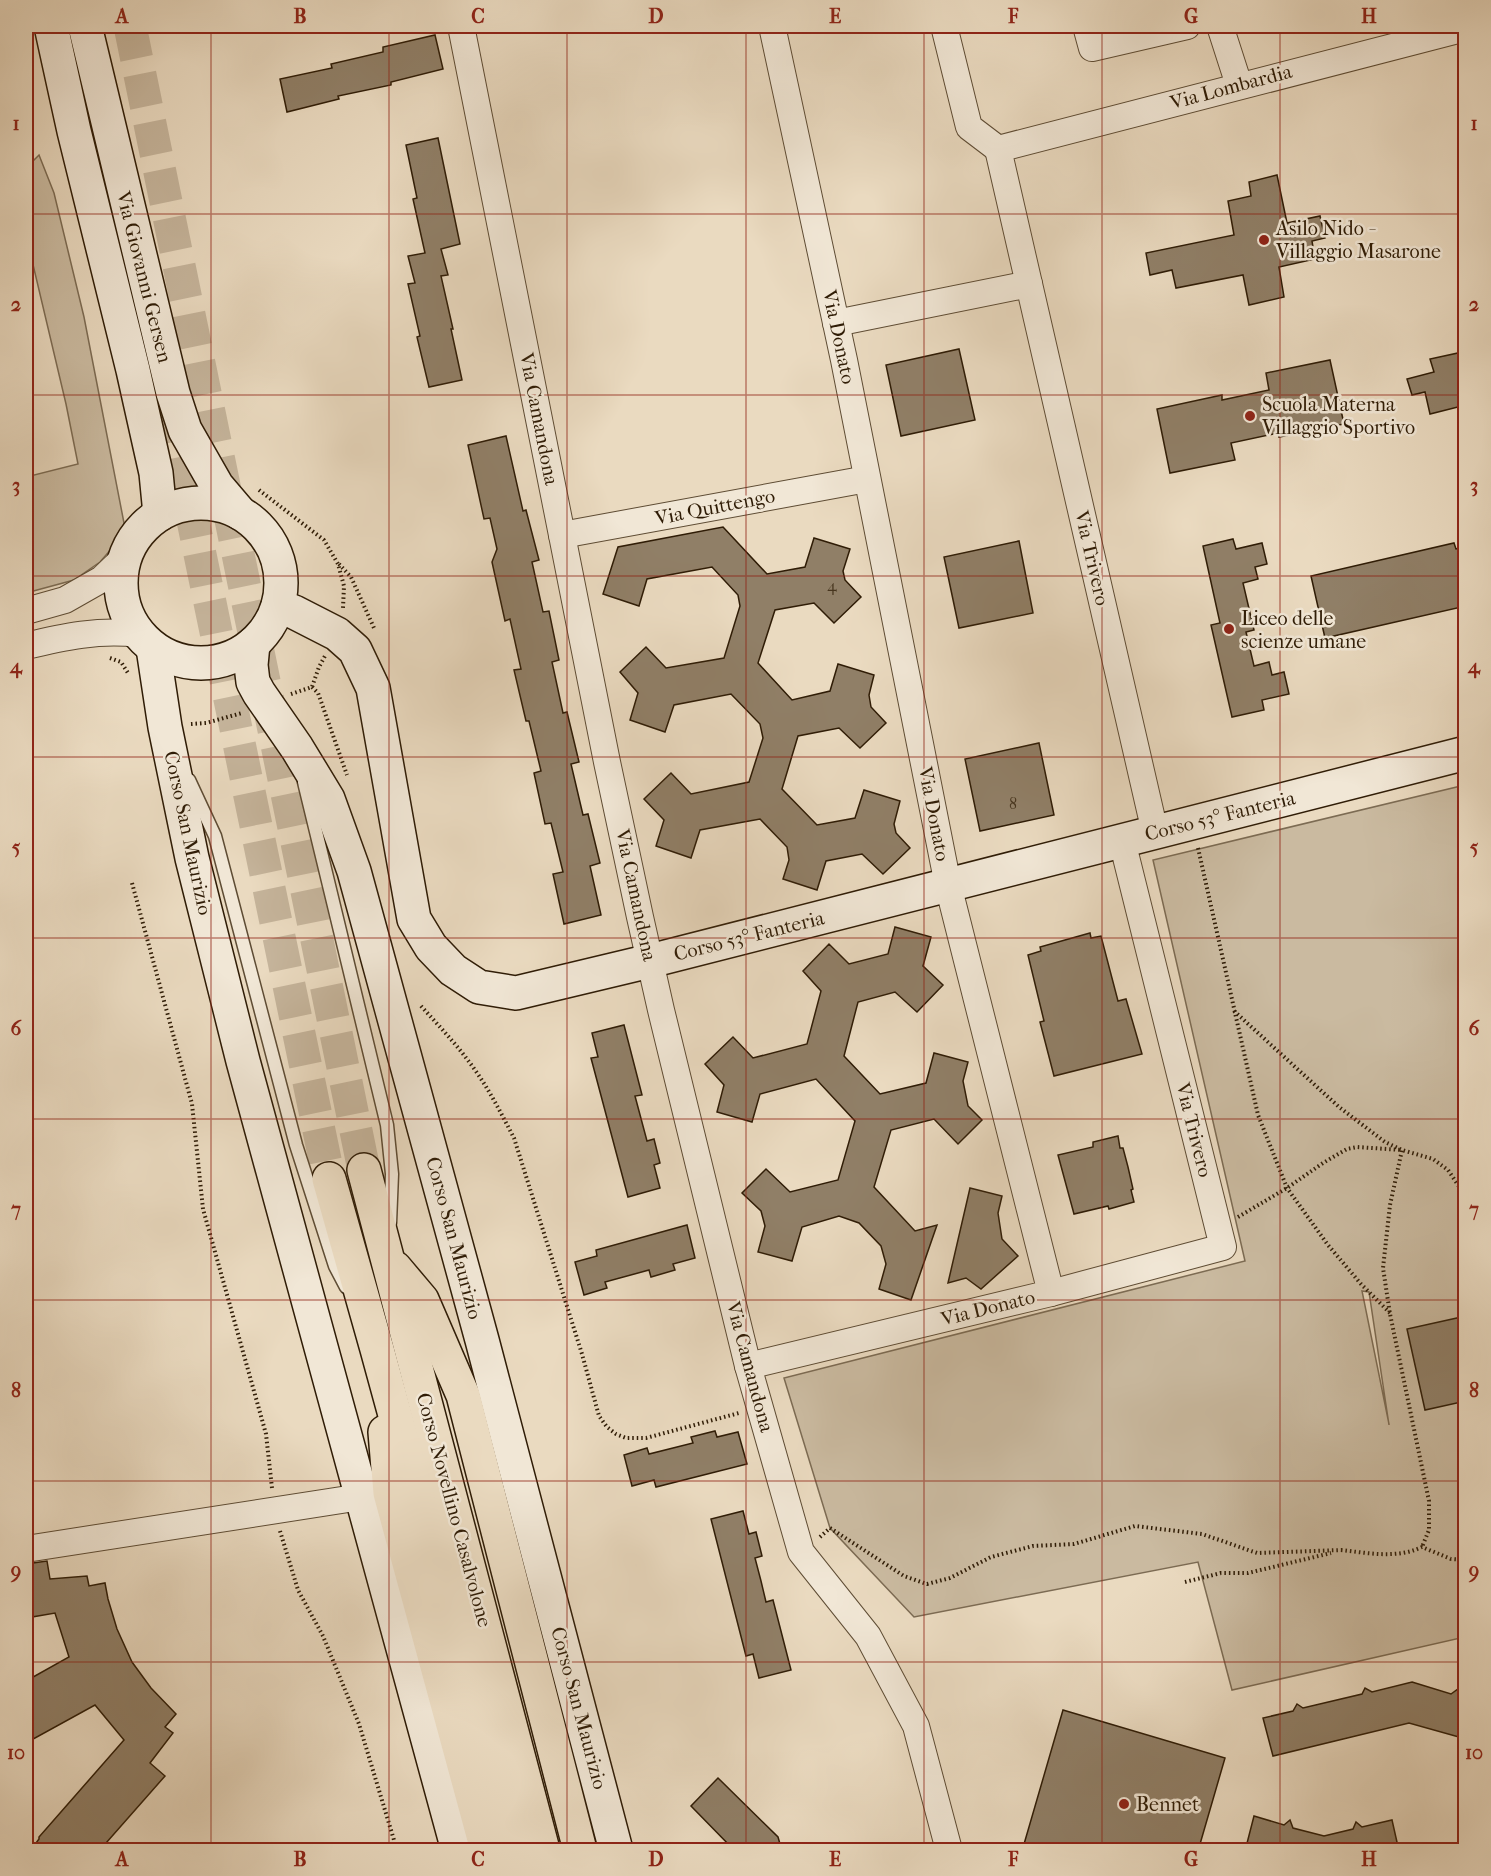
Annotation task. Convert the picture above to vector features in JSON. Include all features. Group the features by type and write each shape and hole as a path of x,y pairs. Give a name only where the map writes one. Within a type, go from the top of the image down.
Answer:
{"highway":[{"name":"Corso Novellino Casalvolone","path":"364,1170 543,1851"},
{"name":"Corso Novellino Casalvolone","path":"329,1179 514,1851"},
{"path":"388,1260 423,1300 463,1395 580,1851"},
{"path":"377,1349 390,1493 487,1851"}],"street":[{"name":"Via Giovanni Gersen","path":"51,26 74,132 154,462 160,514"},
{"name":"Via Giovanni Gersen","path":"85,26 173,393 185,430 206,468 217,486 240,513"},
{"name":"Via Camandona","path":"461,26 607,762 650,961 748,1366 801,1552 868,1636 916,1726 949,1851"},
{"name":"Via Donato","path":"748,1366 1051,1293 948,885 836,323 772,26"},
{"path":"836,323 1029,284 998,149 969,127 944,26"},
{"path":"1086,26 1092,48 1187,26"},
{"path":"1220,26 1239,85"},
{"name":"Via Lombardia","path":"998,149 1466,28"},
{"name":"Via Trivero","path":"1029,284 1155,832"},
{"name":"Via Quittengo","path":"562,535 867,479"},
{"path":"26,646 78,634 121,631 146,641 172,658 182,661 214,663 235,656 253,644 268,627 278,606 281,584 279,563 271,543 257,526 240,513 221,505 200,503 179,506 160,514 145,525 133,540 125,557 121,577 122,597 128,616 146,641"},
{"path":"26,611 65,600 102,579 125,557"},
{"name":"Corso 53° Fanteria","path":"278,606 337,634 355,650 373,688 414,919 430,947 453,970 478,987 516,993 1466,753"},
{"name":"Corso San Maurizio","path":"146,641 192,858 243,1061 458,1851"},
{"name":"Corso San Maurizio","path":"253,644 251,665 253,682 328,799 354,871 482,1340 616,1851"},
{"name":"Via Trivero","path":"1051,1293 1223,1247 1122,841"},
{"path":"26,1549 361,1497"}],"lane":[{"path":"165,727 215,836 296,1145 335,1266 377,1349"},
{"path":"297,748 387,1125 393,1174 388,1260"}],"path":[{"path":"338,564 351,577 377,635"},
{"path":"312,687 318,693 349,781"},
{"path":"1193,823 1233,1011 1258,1115 1287,1188 1328,1245 1390,1314"},
{"path":"132,883 192,1104 203,1209 266,1434 274,1510 298,1590 323,1636 359,1724 397,1851"},
{"path":"415,1000 442,1028 476,1071 514,1138 582,1354 599,1416 607,1427 626,1438 646,1438 759,1407"},
{"path":"1233,1011 1339,1107 1385,1142 1401,1150 1432,1159 1448,1170 1466,1197"},
{"path":"1218,1223 1240,1217 1347,1149 1357,1147 1401,1150"},
{"path":"801,1552 830,1528 904,1576 927,1584 950,1578 991,1557 1033,1546 1074,1544 1135,1526 1202,1534 1257,1552 1342,1550 1373,1555 1411,1553 1422,1547 1429,1530 1429,1501 1390,1314 1383,1268 1390,1205 1401,1150"},
{"path":"1422,1547 1451,1558 1466,1560"},
{"path":"1185,1582 1221,1573 1248,1573 1342,1550"}],"shaded area":[{"path":"39,155 54,193 84,317 124,523 119,540 100,562 74,580 26,593 26,477 78,464 26,235 26,163 32,162"},
{"path":"1465,785 1465,1637 1232,1690 1198,1562 914,1617 830,1528 784,1378 1245,1261 1153,860","holes":["1362,1291 1369,1292 1388,1421"]}],"building":[{"path":"435,35 443,69 391,82 391,85 338,96 339,99 287,112 280,79 332,68 331,64 383,52 383,47"},
{"path":"438,138 460,244 441,249 448,275 441,276 462,380 429,387 408,284 415,283 408,256 425,253 413,199 417,198 406,145"},
{"name":"Asilo Nido - Villaggio Masarone","path":"1277,175 1287,223 1320,216 1325,238 1312,241 1315,259 1279,267 1284,297 1249,305 1243,275 1176,288 1172,270 1150,275 1146,253 1234,235 1228,201 1251,196 1249,182"},
{"path":"959,349 975,420 901,436 886,365"},
{"path":"1458,353 1459,358 1466,356 1466,405 1430,414 1425,392 1412,395 1407,379 1434,372 1430,359"},
{"name":"Scuola Materna Villaggio Sportivo","path":"1330,360 1344,424 1279,437 1278,433 1231,443 1235,460 1170,473 1157,409 1222,395 1222,400 1269,390 1266,373"},
{"path":"506,436 523,511 526,510 539,560 532,562 543,612 549,611 559,660 552,662 563,713 567,712 579,762 571,764 583,815 588,814 600,863 590,866 601,915 564,924 553,874 563,872 551,823 545,824 534,773 541,771 514,670 521,669 510,619 505,621 492,562 497,549 490,518 484,519 468,445"},
{"path":"723,527 767,574 805,567 814,538 850,549 843,571 845,580 861,597 834,623 814,603 775,610 758,663 792,700 830,691 838,664 874,675 869,695 871,707 886,723 860,748 839,728 798,736 782,789 817,825 855,818 864,790 900,801 894,824 896,833 910,848 883,874 862,854 826,861 817,890 783,879 789,860 787,847 760,819 700,830 691,858 656,846 664,820 644,799 671,773 691,794 749,782 763,738 760,724 731,694 674,705 665,732 630,720 638,693 620,672 646,647 666,668 724,658 740,606 738,595 712,567 647,579 639,606 603,594 618,547"},
{"path":"1233,539 1236,549 1262,543 1267,564 1255,567 1258,579 1243,583 1254,630 1246,632 1254,666 1269,662 1272,675 1284,672 1289,694 1262,700 1264,710 1232,717 1211,625 1220,623 1203,546"},
{"path":"1019,541 1033,613 959,628 944,557"},
{"path":"1454,543 1456,549 1466,547 1466,606 1325,638 1311,576"},
{"path":"1039,743 1054,815 980,831 965,759"},
{"path":"895,927 931,937 923,966 943,985 917,1012 895,992 858,1002 844,1056 880,1094 926,1083 934,1053 968,1062 963,1081 968,1106 982,1120 958,1144 934,1119 891,1130 874,1187 915,1231 937,1225 911,1300 879,1289 886,1264 881,1246 859,1223 839,1216 802,1227 792,1261 758,1252 765,1226 761,1211 742,1193 766,1169 790,1192 838,1180 855,1121 816,1079 760,1094 752,1122 717,1112 724,1085 705,1064 733,1037 753,1058 807,1044 821,991 803,971 829,944 849,964 888,954"},
{"path":"1090,933 1091,938 1101,936 1118,1001 1126,999 1142,1054 1054,1076 1040,1022 1044,1021 1028,955 1041,951 1040,947"},
{"path":"624,1025 642,1095 635,1096 647,1141 654,1139 660,1163 654,1165 660,1188 628,1197 591,1058 598,1057 592,1033"},
{"path":"1118,1136 1128,1167 1134,1202 1109,1209 1108,1206 1074,1214 1058,1155 1093,1147 1093,1142"},
{"path":"970,1188 1002,1196 998,1213 1002,1239 1018,1256 981,1289 966,1278 948,1283"},
{"path":"687,1225 695,1258 673,1264 675,1270 651,1277 649,1270 605,1282 607,1288 584,1295 575,1262 597,1256 596,1250"},
{"path":"1466,1316 1466,1401 1425,1410 1407,1329"},
{"path":"715,1431 717,1437 738,1432 747,1464 656,1487 654,1480 632,1486 624,1455 647,1448 649,1454 693,1443 691,1437"},
{"path":"743,1511 749,1534 756,1532 762,1556 755,1558 766,1602 773,1600 791,1670 759,1678 753,1654 746,1656 711,1519"},
{"path":"47,1561 50,1579 87,1576 89,1586 105,1583 117,1629 132,1662 151,1688 176,1714 165,1727 173,1733 150,1763 165,1776 99,1851 30,1851 39,1837 124,1740 95,1705 26,1743 26,1681 69,1657 55,1613 26,1618 26,1564"},
{"path":"1412,1682 1451,1694 1458,1689 1461,1697 1466,1698 1466,1739 1409,1723 1273,1756 1263,1718 1293,1711 1297,1704 1303,1708 1362,1694 1365,1688 1372,1692"},
{"name":"Bennet","path":"1063,1710 1225,1758 1198,1851 1022,1851"},
{"path":"718,1778 778,1837 782,1851 735,1851 691,1806"},
{"path":"1254,1816 1284,1825 1290,1820 1293,1828 1324,1836 1353,1829 1356,1822 1362,1827 1392,1820 1399,1851 1245,1851"}],"tunnel":[{"path":"130,26 364,1170"},
{"path":"170,409 329,1179"}],"place":[{"name":"Asilo Nido - Villaggio Masarone","path":"1264,240"},
{"name":"Scuola Materna Villaggio Sportivo","path":"1250,416"},
{"name":"Liceo delle scienze umane","path":"1229,629"},
{"name":"Bennet","path":"1124,1804"}]}
